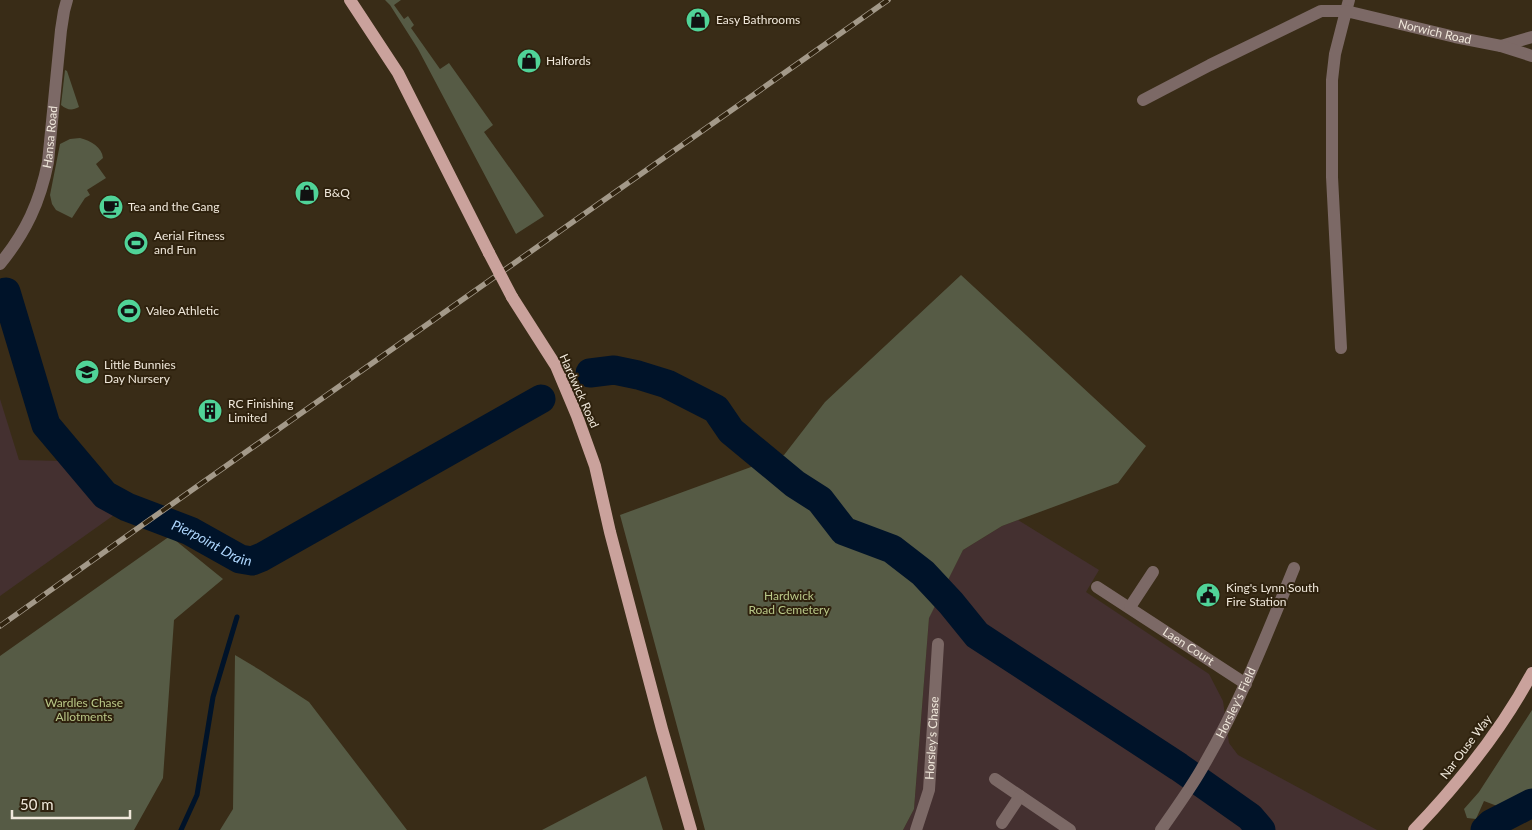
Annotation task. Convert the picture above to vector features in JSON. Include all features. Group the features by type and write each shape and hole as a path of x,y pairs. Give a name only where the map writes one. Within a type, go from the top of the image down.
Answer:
{"main road":[{"name":"Hardwick Road","path":"350,0 398,73 512,297 556,366 577,416 595,466 610,532 691,830"},
{"name":"Nar Ouse Way","path":"1414,830 1448,794 1491,740 1532,673"}],"street":[{"name":"Hansa Road","path":"0,264 16,243 33,213 44,180 48,162 61,30 68,0"},
{"name":"Norwich Road","path":"1143,100 1321,11 1348,5 1369,15 1501,46 1532,56"},
{"path":"1341,348 1332,177 1332,80 1335,54 1348,5"},
{"name":"Norwich Road","path":"1501,46 1532,37"},
{"name":"Horsley's Field","path":"1160,830 1202,770 1223,731 1246,684 1294,568"},
{"path":"1130,607 1153,572"},
{"name":"Laen Court","path":"1098,587 1246,684"},
{"name":"Horsley's Chase","path":"916,830 929,790 938,644"},
{"path":"995,779 1070,830"},
{"path":"1002,823 1020,796"}],"shaded area":[{"path":"0,399 19,460 64,461 114,515 0,596"},
{"path":"1018,520 1099,570 1086,592 1209,674 1223,701 1229,743 1238,755 1377,830 903,830 914,809 929,617 963,550 1002,526"}],"green space":[{"path":"385,0 401,0 394,5 404,19 408,16 414,25 411,28 440,69 449,63 493,125 484,132 544,216 516,234 418,49"},
{"path":"65,70 67,71 79,107 74,109 67,109 61,105"},
{"path":"80,138 92,143 101,151 103,158 96,164 106,178 87,190 90,195 85,198 72,218 56,210 50,195 60,144 70,139"},
{"name":"Hardwick Road Cemetery","path":"961,275 1146,446 1118,483 1002,526 963,550 929,618 914,809 903,830 705,830 620,515 784,455 825,402"},
{"name":"Wardles Chase Allotments","path":"170,536 223,579 174,620 163,778 134,830 0,830 0,656"},
{"path":"235,655 309,702 407,830 220,830 233,809"},
{"path":"1532,710 1532,794 1505,809 1484,801 1476,819 1467,818 1464,809 1479,792"},
{"path":"646,776 663,830 542,830"}],"waterway":[{"name":"Pierpoint Drain","path":"6,292 46,425 105,495 127,507 190,531 240,559 252,561 262,557 541,399"},
{"path":"590,373 614,370 638,375 667,384 716,409 731,431 795,484 820,500 844,531 892,549 923,573 977,635 1179,767 1250,817 1261,830"},
{"path":"181,830 197,795 213,697 237,617"},
{"path":"1485,830 1491,824 1532,803"}],"railway":[{"path":"0,626 888,0"}],"place":[{"name":"Easy Bathrooms","path":"698,20"},
{"name":"Halfords","path":"529,61"},
{"name":"B&Q","path":"307,193"},
{"name":"Tea and the Gang","path":"111,207"},
{"name":"Aerial Fitness and Fun","path":"136,243"},
{"name":"Valeo Athletic","path":"129,311"},
{"name":"Little Bunnies Day Nursery","path":"87,372"},
{"name":"RC Finishing Limited","path":"210,411"},
{"name":"King's Lynn South Fire Station","path":"1208,595"}]}
